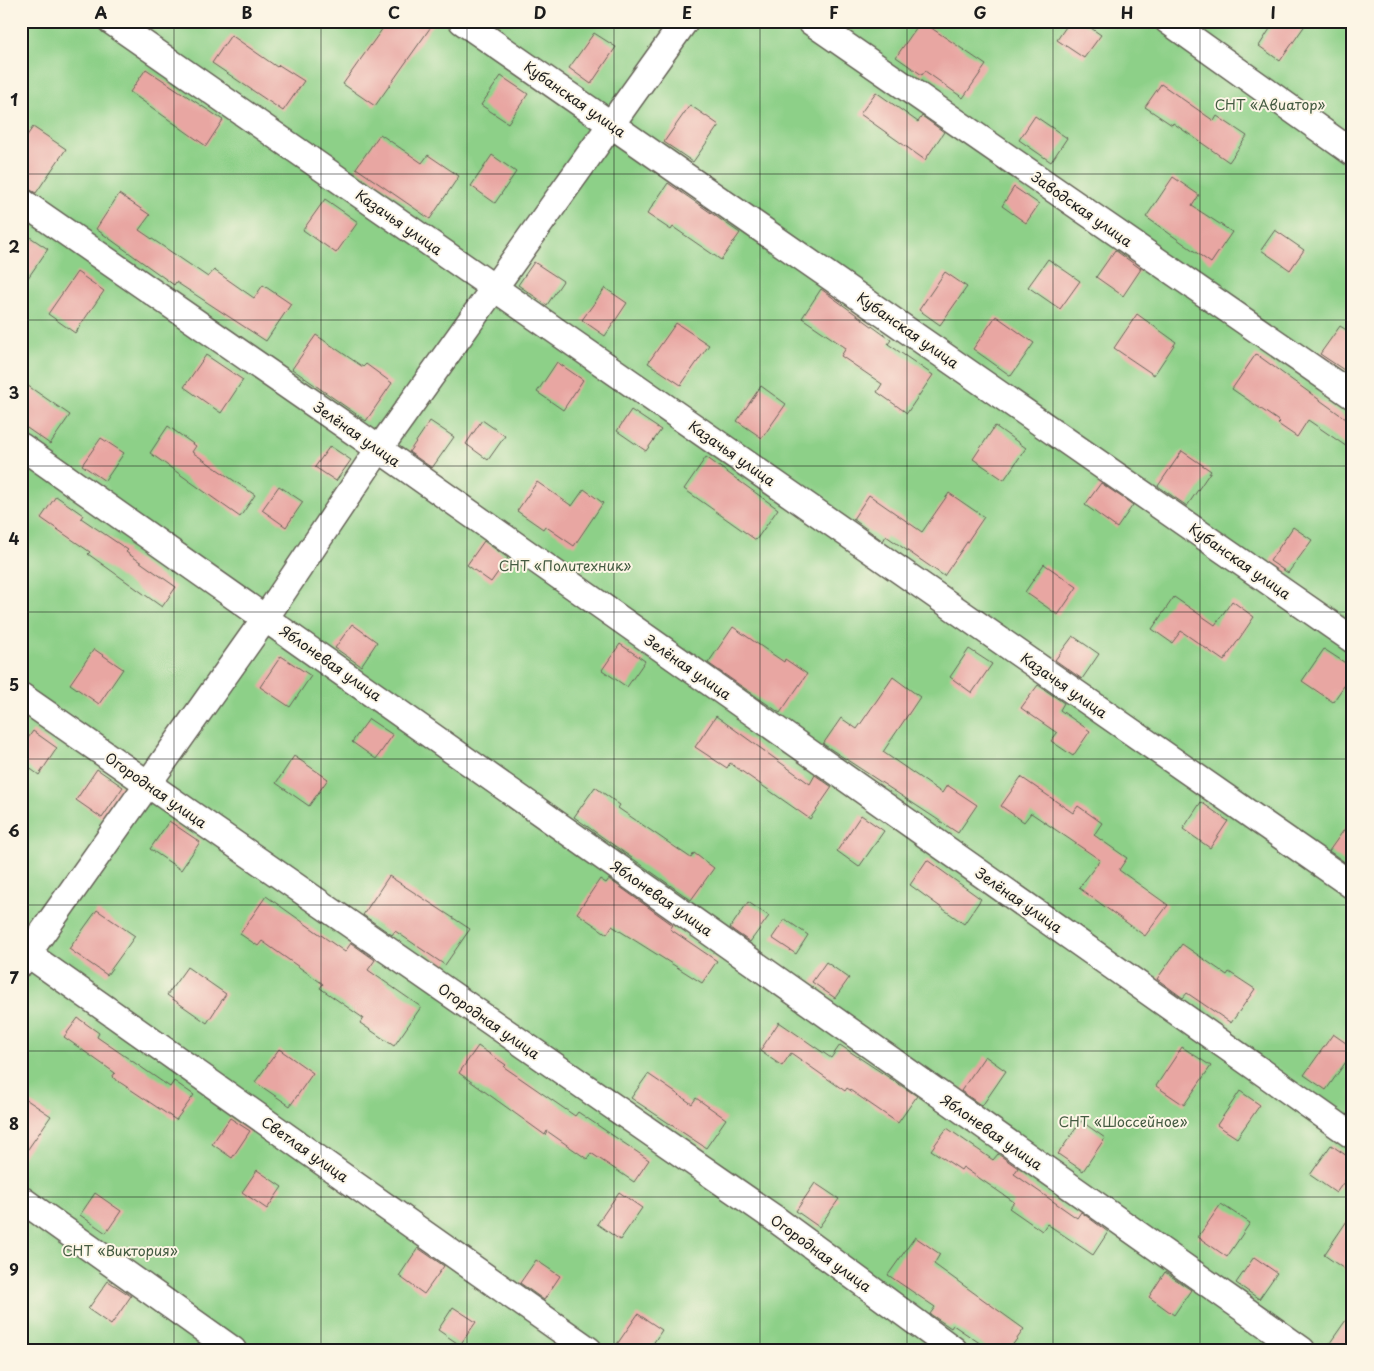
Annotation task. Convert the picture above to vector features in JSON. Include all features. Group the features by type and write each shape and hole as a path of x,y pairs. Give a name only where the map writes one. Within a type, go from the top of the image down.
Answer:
{"street":[{"name":"Казачья улица","path":"111,21 1353,886"},
{"name":"Кубанская улица","path":"462,21 1353,640"},
{"path":"24,955 148,785 379,449 685,21"},
{"name":"Заводская улица","path":"810,21 1353,396"},
{"path":"1168,21 1353,152"},
{"name":"Зелёная улица","path":"21,201 379,449 1353,1136"},
{"name":"Яблоневая улица","path":"21,446 266,616 1302,1350"},
{"name":"Огородная улица","path":"21,696 774,1218 954,1350"},
{"name":"Светлая улица","path":"24,955 589,1350"},
{"path":"21,1199 233,1350"}],"green space":[{"name":"СНТ «Политехник»","path":"21,21 1353,21 1353,1350 21,1350"}],"building":[{"path":"388,21 435,21 375,106 343,84"},
{"path":"921,21 986,65 963,98 925,71 922,75 896,57"},
{"path":"1070,21 1081,21 1101,35 1084,58 1057,40"},
{"path":"1275,21 1308,21 1280,61 1259,46"},
{"path":"594,33 616,47 591,84 569,68"},
{"path":"231,35 277,67 279,65 304,81 283,111 212,63"},
{"path":"146,69 223,120 206,146 130,92"},
{"path":"501,76 528,94 508,123 481,105"},
{"path":"1161,84 1214,121 1217,116 1247,136 1229,162 1173,123 1172,125 1145,107"},
{"path":"876,92 918,122 922,116 944,132 925,160 860,114"},
{"path":"690,105 719,125 693,162 664,142"},
{"path":"1035,116 1067,138 1051,162 1019,140"},
{"path":"33,127 66,149 36,193 21,185 21,144"},
{"path":"380,134 422,163 428,155 459,176 430,219 356,168"},
{"path":"492,155 516,172 495,203 471,186"},
{"path":"1173,177 1199,195 1192,206 1232,232 1211,263 1146,217"},
{"path":"668,183 740,233 721,260 673,227 671,230 647,214"},
{"path":"1014,187 1039,204 1026,223 1002,206"},
{"path":"119,194 150,215 139,230 208,277 214,270 254,298 263,285 291,304 266,341 176,282 174,285 96,229"},
{"path":"325,199 358,222 336,253 303,230"},
{"path":"1275,230 1304,250 1290,270 1261,250"},
{"path":"21,231 48,249 21,288"},
{"path":"1115,250 1141,269 1123,296 1096,277"},
{"path":"1048,259 1080,281 1060,309 1028,287"},
{"path":"534,262 563,281 547,305 518,285"},
{"path":"77,272 104,291 75,333 48,314"},
{"path":"945,272 967,287 940,325 919,310"},
{"path":"605,288 627,303 605,336 582,320"},
{"path":"821,289 891,340 888,344 933,375 907,413 877,392 882,384 841,356 846,348 802,318"},
{"path":"1137,314 1176,342 1154,375 1114,348"},
{"path":"996,316 1034,343 1011,376 973,349"},
{"path":"676,323 709,345 681,385 648,363"},
{"path":"1340,326 1353,334 1353,376 1320,354"},
{"path":"316,335 363,367 366,364 392,383 366,421 292,369"},
{"path":"1256,354 1353,424 1353,451 1308,420 1297,437 1278,424 1280,422 1232,389"},
{"path":"206,355 243,380 221,413 184,387"},
{"path":"557,362 583,380 563,410 537,392"},
{"path":"21,381 70,415 50,444 21,424"},
{"path":"761,386 786,404 762,438 737,421"},
{"path":"631,410 661,430 646,451 617,431"},
{"path":"482,420 505,436 488,460 466,444"},
{"path":"430,421 454,437 432,468 409,452"},
{"path":"168,426 196,446 192,452 255,495 240,517 150,453"},
{"path":"995,426 1026,448 1004,480 973,459"},
{"path":"101,438 124,453 105,481 82,465"},
{"path":"330,446 351,460 336,481 315,467"},
{"path":"1182,451 1211,471 1187,506 1158,486"},
{"path":"706,457 778,509 756,540 684,489"},
{"path":"537,482 572,506 584,489 603,503 574,546 545,526 543,529 517,511"},
{"path":"1101,483 1133,505 1117,528 1085,505"},
{"path":"279,486 303,502 286,527 262,510"},
{"path":"949,493 984,517 944,576 886,536 883,541 853,519 869,495 922,532"},
{"path":"56,496 83,515 81,518 128,550 126,552 176,587 162,607 88,554 90,552 41,518"},
{"path":"1293,527 1312,540 1288,573 1270,561"},
{"path":"484,541 508,558 491,582 467,565"},
{"path":"1044,564 1077,587 1058,615 1025,592"},
{"path":"1174,597 1215,625 1232,601 1254,617 1224,661 1181,631 1172,643 1152,629"},
{"path":"352,624 377,642 361,666 335,648"},
{"path":"733,627 784,662 785,659 807,674 780,713 708,663"},
{"path":"1073,636 1099,654 1082,679 1055,660"},
{"path":"620,644 645,661 627,687 602,670"},
{"path":"94,649 123,669 99,704 70,684"},
{"path":"969,649 992,664 972,693 950,677"},
{"path":"1324,649 1353,668 1353,673 1333,702 1302,681"},
{"path":"281,656 311,676 290,707 260,687"},
{"path":"893,677 920,697 883,752 942,793 947,785 977,805 958,833 823,744 841,718 857,729"},
{"path":"1038,685 1064,703 1060,710 1090,731 1073,756 1051,741 1057,733 1021,708"},
{"path":"716,716 810,784 815,775 832,787 810,819 730,763 727,768 695,747"},
{"path":"369,719 393,735 376,759 352,742"},
{"path":"33,731 57,748 39,775 21,762 21,748"},
{"path":"294,756 328,779 309,806 276,783"},
{"path":"97,769 123,787 102,818 76,800"},
{"path":"1021,777 1073,813 1078,806 1102,823 1094,835 1127,858 1119,870 1168,905 1145,936 1079,888 1100,860 1031,813 1024,822 1001,806"},
{"path":"595,787 620,805 618,808 691,858 694,853 714,868 691,900 574,817"},
{"path":"1201,802 1228,821 1210,848 1183,829"},
{"path":"861,815 884,831 859,867 837,851"},
{"path":"1353,817 1353,868 1329,851"},
{"path":"169,821 200,842 181,870 150,849"},
{"path":"927,860 981,899 964,924 910,885"},
{"path":"389,876 470,929 445,965 395,931 392,935 363,915"},
{"path":"600,879 606,883 609,879 673,925 670,929 717,961 702,983 612,926 607,934 577,913"},
{"path":"266,896 345,952 351,943 375,960 368,970 421,1007 394,1046 360,1023 363,1018 320,988 323,984 262,941 258,946 240,934"},
{"path":"748,902 769,916 750,942 730,928"},
{"path":"97,910 135,936 107,975 69,949"},
{"path":"785,919 808,935 796,954 772,938"},
{"path":"1182,944 1227,975 1229,972 1255,989 1231,1023 1187,993 1183,998 1157,979"},
{"path":"826,962 849,978 835,998 812,982"},
{"path":"187,967 226,994 207,1023 167,995"},
{"path":"78,1018 99,1033 97,1037 170,1087 174,1081 194,1095 176,1120 112,1077 115,1073 64,1037"},
{"path":"779,1022 831,1058 840,1045 917,1096 898,1123 847,1088 845,1091 791,1053 782,1066 760,1051"},
{"path":"1333,1034 1353,1048 1353,1052 1326,1090 1304,1075"},
{"path":"478,1046 506,1065 504,1067 575,1116 578,1112 649,1160 634,1182 591,1153 587,1159 547,1131 545,1135 459,1073"},
{"path":"1182,1047 1211,1066 1184,1105 1156,1086"},
{"path":"279,1049 313,1073 290,1106 255,1082"},
{"path":"985,1056 1006,1071 982,1106 961,1091"},
{"path":"648,1074 692,1104 696,1098 726,1119 706,1148 631,1098"},
{"path":"1240,1091 1260,1105 1237,1138 1217,1125"},
{"path":"21,1096 51,1116 21,1159"},
{"path":"230,1118 250,1131 232,1158 212,1144"},
{"path":"1081,1121 1105,1138 1083,1171 1058,1154"},
{"path":"947,1128 993,1160 998,1154 1018,1168 1014,1174 1077,1218 1081,1212 1108,1232 1093,1255 1047,1224 1042,1231 1009,1208 1014,1202 963,1167 961,1170 931,1150"},
{"path":"1331,1145 1353,1160 1353,1169 1336,1193 1310,1175"},
{"path":"257,1170 282,1187 267,1209 242,1192"},
{"path":"815,1183 839,1199 819,1227 796,1211"},
{"path":"619,1192 642,1208 620,1240 597,1224"},
{"path":"95,1193 121,1211 106,1233 80,1215"},
{"path":"1221,1204 1250,1223 1227,1257 1198,1237"},
{"path":"1353,1212 1353,1275 1324,1255"},
{"path":"915,1237 940,1254 934,1264 1024,1329 1009,1350 990,1350 953,1325 951,1328 930,1314 935,1307 888,1275"},
{"path":"418,1248 444,1266 424,1294 399,1276"},
{"path":"1254,1257 1277,1273 1259,1299 1236,1283"},
{"path":"536,1260 560,1276 544,1300 520,1283"},
{"path":"1165,1272 1191,1290 1174,1315 1149,1297"},
{"path":"108,1281 131,1296 111,1325 88,1309"},
{"path":"453,1307 476,1322 460,1345 438,1330"},
{"path":"1353,1310 1353,1350 1325,1350"},
{"path":"638,1314 662,1330 649,1350 613,1350"}],"park label":[{"name":"СНТ «Авиатор»","path":"1270,104"},
{"name":"СНТ «Шоссейное»","path":"1123,1121"},
{"name":"СНТ «Виктория»","path":"120,1250"}]}
